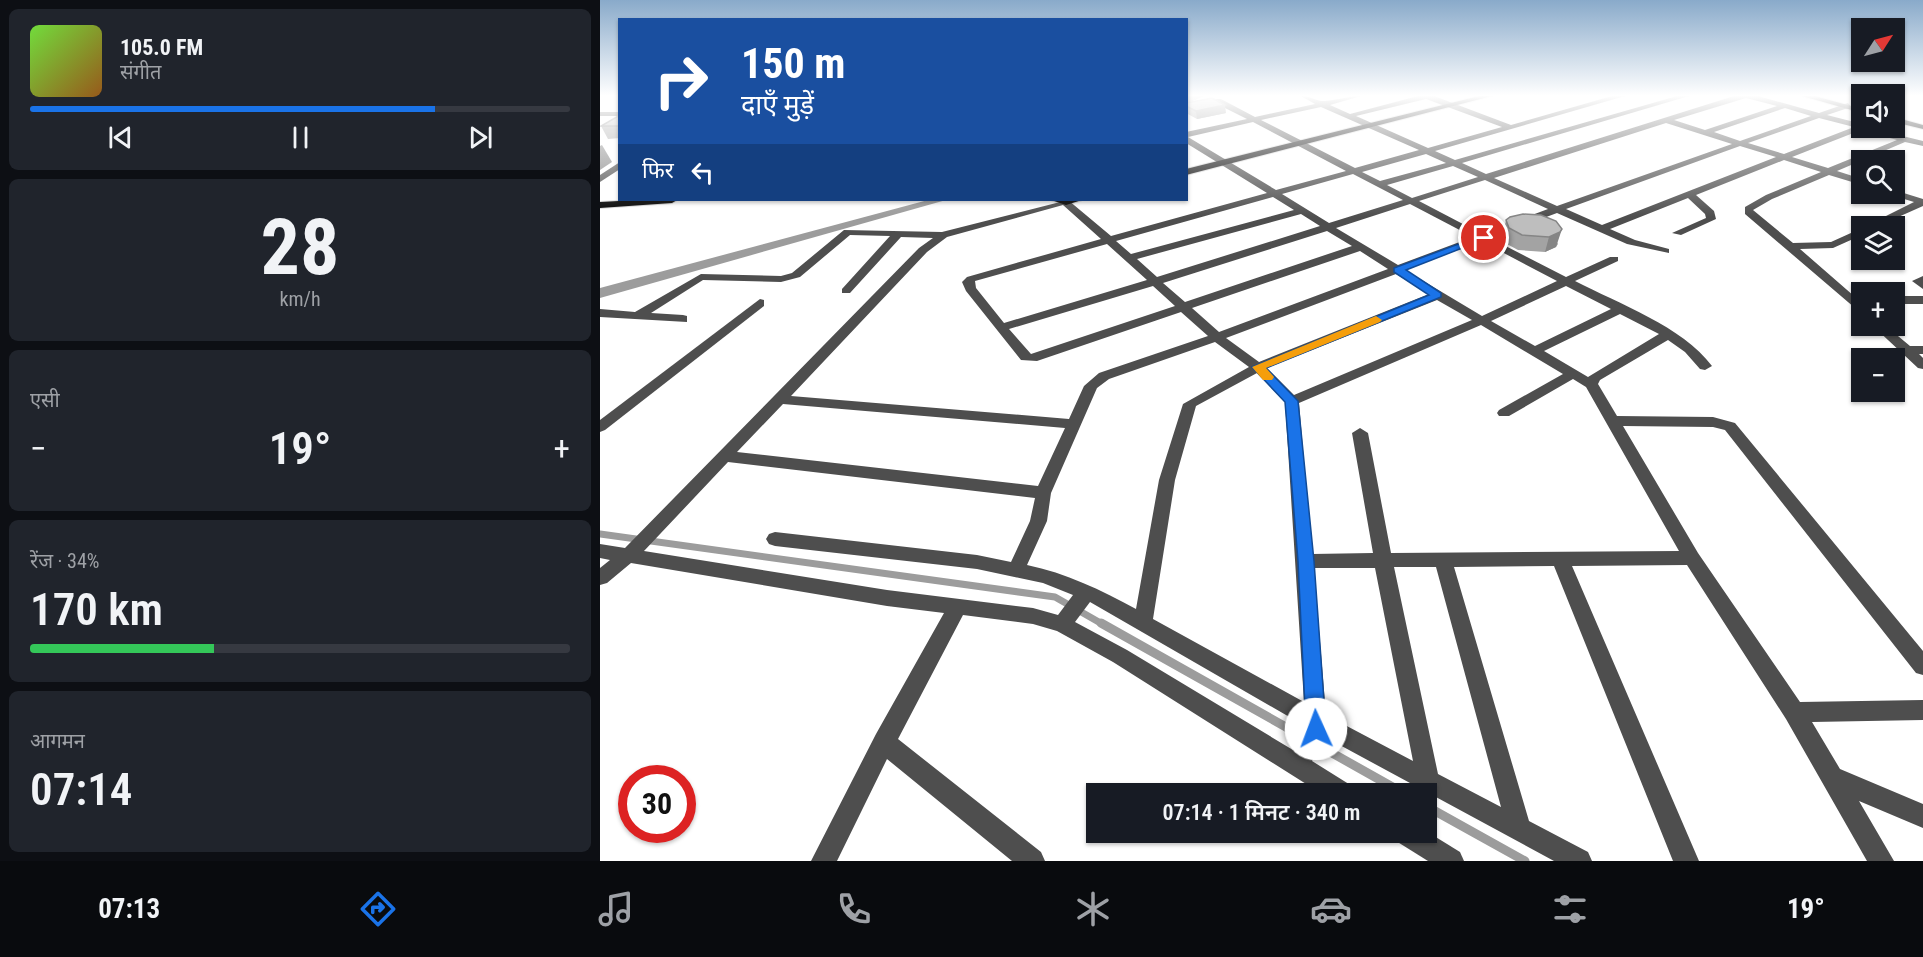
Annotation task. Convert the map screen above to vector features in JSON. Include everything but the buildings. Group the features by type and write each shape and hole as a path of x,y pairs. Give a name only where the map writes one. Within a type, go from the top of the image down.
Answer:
{"main road":[{"path":"1188,171 1329,136"},
{"path":"600,205 658,201"}],"street":[{"path":"1288,136 1668,334 1690,349 1705,366"},
{"path":"1396,136 1631,242 1665,251"},
{"path":"1361,247 1032,358 1026,357 970,289 969,280 1109,238 1480,136"},
{"path":"1531,136 1549,143"},
{"path":"1381,184 1548,136"},
{"path":"1002,327 1154,282 1618,136"},
{"path":"1715,136 1851,179"},
{"path":"1016,569 1035,526 1044,500 1043,493 1072,424 1091,386 1104,376 1217,337 1557,209 1762,136"},
{"path":"1601,229 1838,136"},
{"path":"1188,138 1438,295 1591,384 1692,558 1794,712 1881,861"},
{"path":"1901,138 1923,144"},
{"path":"1851,296 1750,214 1748,209 1769,197 1905,139"},
{"path":"1560,147 1570,151"},
{"path":"600,180 618,166"},
{"path":"600,180 618,179"},
{"path":"1677,233 1711,219 1710,213 1689,194"},
{"path":"1905,196 1923,202"},
{"path":"637,316 701,277 790,278 846,233 858,231 943,235 1065,201 1217,337 1258,367 1292,401 1306,561 1309,741"},
{"path":"1893,216 1923,202"},
{"path":"1129,258 1302,211"},
{"path":"846,291 899,233"},
{"path":"600,578 629,555 908,265 943,235"},
{"path":"1790,246 1833,245 1851,236"},
{"path":"1292,401 1481,321 1567,283 1614,259"},
{"path":"1923,279 1918,281 1923,286"},
{"path":"1143,622 1167,480 1190,404 1258,367 1438,295"},
{"path":"1905,300 1923,300"},
{"path":"600,427 759,303"},
{"path":"1534,351 1621,309"},
{"path":"600,313 683,319"},
{"path":"1591,384 1594,378 1668,334"},
{"path":"1891,336 1923,365"},
{"path":"1907,350 1923,350"},
{"path":"1504,413 1573,374"},
{"path":"779,399 1072,424"},
{"path":"1612,421 1713,422 1730,426 1923,666"},
{"path":"1360,433 1428,781"},
{"path":"724,456 1043,493"},
{"path":"775,538 977,562 1046,576 1074,608 1309,741 1428,781 1579,861"},
{"path":"600,551 957,608 1033,616 1074,608 1143,622 1309,741 1337,783"},
{"path":"1306,561 1692,558"},
{"path":"1560,559 1686,861"},
{"path":"1443,560 1519,829"},
{"path":"824,861 884,742 957,608"},
{"path":"1794,712 1923,710"},
{"path":"884,742 1032,861"},
{"path":"1831,777 1923,816"},
{"path":"1416,843 1426,854 1451,861"}],"waterway":[{"path":"600,293 936,201"},
{"path":"600,534 1055,597 1104,625"},
{"path":"1101,623 1385,783"},
{"path":"1437,812 1525,861"}],"slow traffic":[{"path":"1268,377 1258,367 1376,320"}],"route":[{"path":"1316,729 1306,561 1292,401 1258,367 1438,295 1398,270 1484,238"}]}
